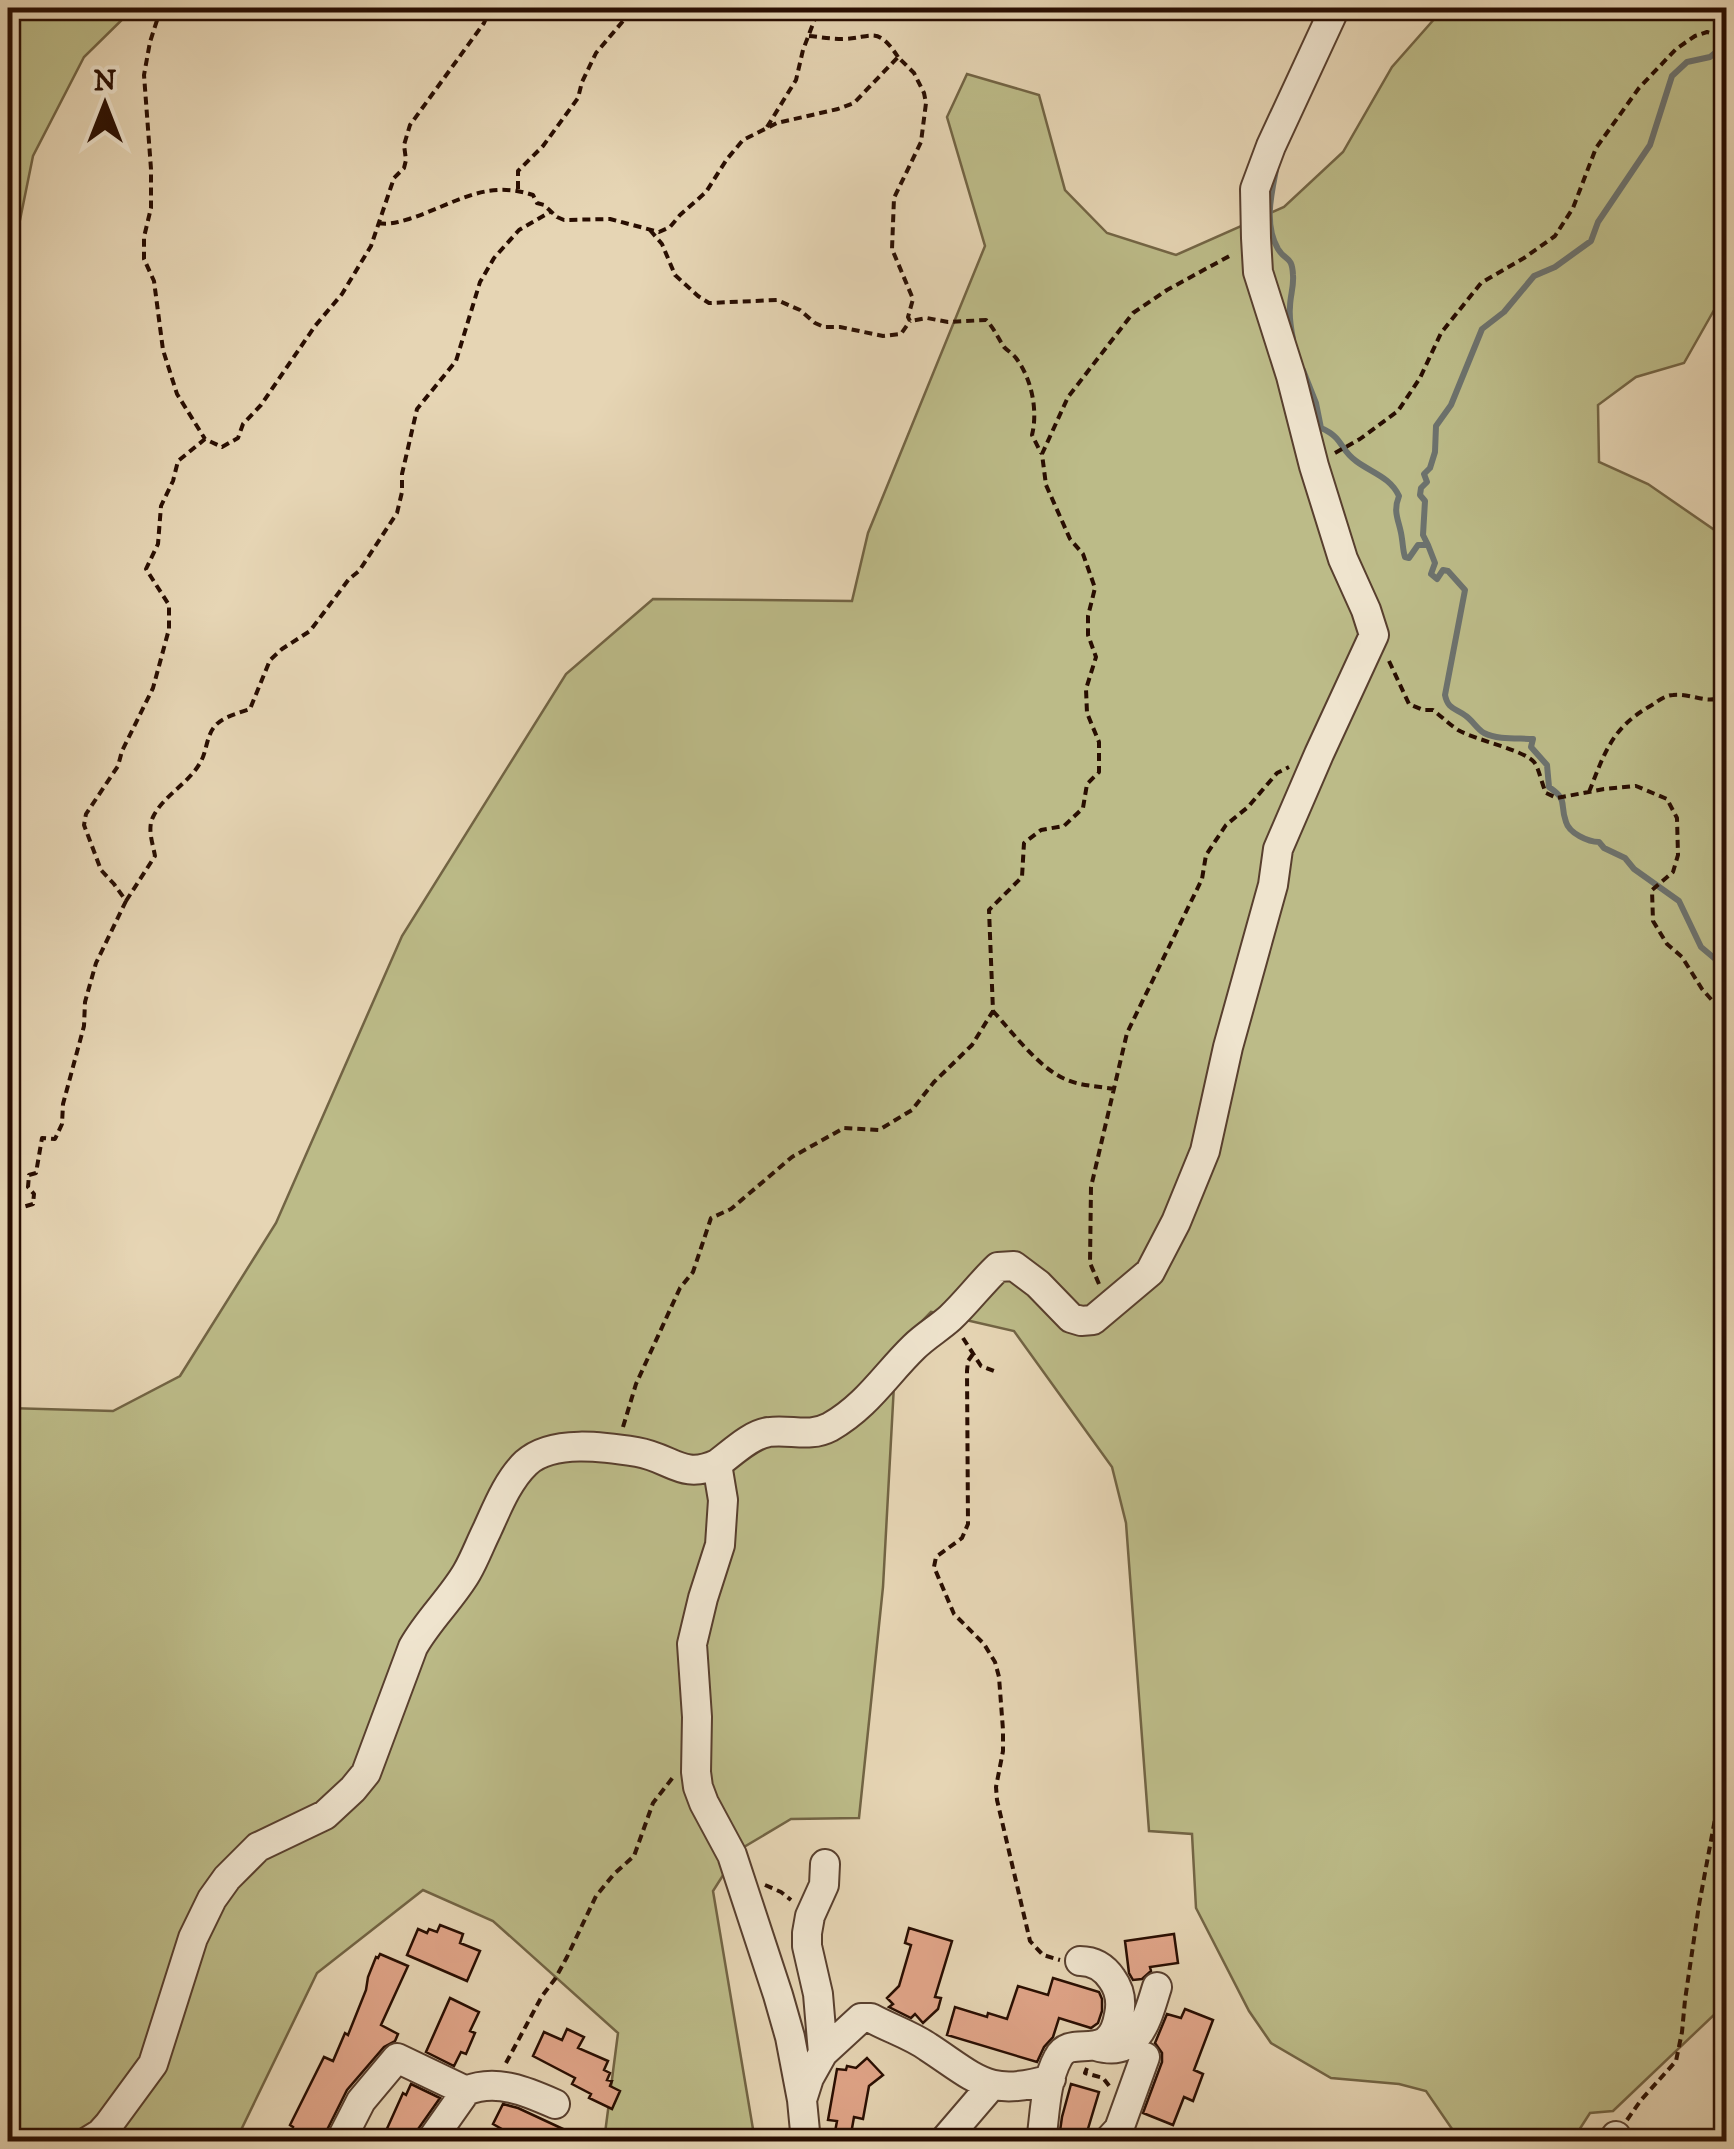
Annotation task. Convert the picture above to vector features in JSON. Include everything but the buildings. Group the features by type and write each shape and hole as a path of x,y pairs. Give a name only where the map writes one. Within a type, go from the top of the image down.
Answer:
{"street":[{"path":"87,2142 109,2124 153,2064 198,1928 227,1878 258,1847 326,1815 366,1772 413,1647 466,1574 506,1492 526,1463 549,1450 608,1446 653,1455 700,1472 759,1435 820,1432 850,1414 998,1267 1014,1266 1038,1284 1070,1318 1081,1321 1092,1320 1150,1272 1205,1151 1228,1047 1273,886 1278,850 1374,635 1343,558 1258,272 1255,189 1335,8"},
{"path":"717,1464 723,1500 720,1545 692,1644 698,1787 725,1839 790,2037 806,2142"},
{"path":"823,2053 807,1933 824,1885 825,1864"},
{"path":"1080,1960 1090,1960 1109,1974 1122,2004 1117,2026 1108,2041 1096,2046"},
{"path":"1041,2142 1058,2055 1067,2048 1118,2049 1129,2044 1146,2020 1158,1988"},
{"path":"802,2100 823,2053 861,2018 871,2018 925,2044 991,2086 1023,2087 1051,2078"},
{"path":"1107,2142 1118,2129 1145,2057"},
{"path":"340,2142 362,2101 397,2058 466,2090"},
{"path":"430,2142 466,2090 486,2084 555,2104"},
{"path":"943,2142 991,2086"}],"path":[{"path":"161,8 144,76 151,169 151,208 144,259 154,282 163,350 177,394 206,439 222,447 238,438 243,424 261,406 314,326 342,294 371,246 394,178 404,168 404,146 410,125 484,23 490,8 511,8"},
{"path":"518,190 518,171 543,146 578,98 596,53 631,8"},
{"path":"767,127 796,80 819,8"},
{"path":"1314,466 1398,412 1420,378 1441,333 1482,283 1555,236 1573,208 1596,148 1639,88 1695,36 1707,32 1726,37"},
{"path":"809,36 844,39 877,35 889,43 914,73 924,93 921,142 894,198 892,249 913,299 910,321"},
{"path":"378,224 389,225 431,212 472,193 498,193 512,188 533,195 537,203 564,220 610,219 658,232 670,226 706,192 743,140 767,127 838,110 854,102 898,58"},
{"path":"8,1223 16,1209 33,1204 29,1175 36,1173 42,1138 54,1139 62,1124 96,963 126,901 155,856 152,817 199,766 217,723 250,709 270,660 310,631 359,570 397,513 417,409 456,361 480,282 494,258 519,230 550,212"},
{"path":"608,1446 626,1424 636,1384 680,1288 694,1272 711,1218 731,1208 792,1158 844,1128 878,1130 912,1110 972,1044 993,1011 989,910 1022,877 1024,842 1041,830 1064,826 1083,808 1088,784 1099,772 1098,742 1086,714 1086,688 1096,657 1088,635 1095,588 1083,554 1070,539 1046,485 1042,454 1032,436 1036,420 1028,384 1017,360 993,327 986,320 948,322 927,318 910,321 901,334 883,336 824,327 777,300 709,303 679,280 662,244 650,230"},
{"path":"1042,454 1068,397 1133,313 1256,238"},
{"path":"126,901 101,870 84,824 86,814 118,766 153,688 170,629 169,605 146,569 158,544 161,506 178,461 206,439"},
{"path":"1726,552 1721,596 1726,652"},
{"path":"1399,686 1418,706 1465,733 1532,761 1546,793 1557,798 1636,786 1667,799 1677,818 1678,855 1672,872 1652,890 1653,921 1726,1016"},
{"path":"1589,792 1614,734 1637,713 1670,694 1715,702 1726,695"},
{"path":"1109,1307 1090,1263 1090,1187 1127,1033 1202,879 1206,854 1226,825 1277,773 1319,754"},
{"path":"993,1011 1060,1077 1114,1089"},
{"path":"934,1331 965,1339 981,1366 994,1372"},
{"path":"973,1354 967,1371 968,1524 962,1538 936,1557 934,1567 954,1614 990,1652 999,1677 1003,1751 997,1800 1030,1941 1051,1959 1080,1960"},
{"path":"498,2086 508,2058 567,1958 596,1896 634,1856 652,1804 679,1770 696,1757"},
{"path":"1614,2139 1641,2100 1676,2061 1726,1760"},
{"path":"740,1882 766,1886 786,1896 798,1908 807,1933"}],"shaded area":[{"path":"8,8 134,8 84,57 33,156 8,279"},
{"path":"1444,8 1726,8 1726,289 1684,363 1636,377 1598,405 1599,462 1648,484 1726,538 1726,2059 1718,2011 1613,2111 1590,2113 1572,2141 1461,2142 1426,2091 1399,2084 1331,2078 1271,2043 1249,2011 1196,1908 1192,1834 1149,1831 1126,1523 1112,1467 1014,1331 931,1312 896,1348 883,1587 859,1818 791,1819 739,1850 713,1891 755,2141 604,2141 618,2033 493,1921 423,1890 317,1973 241,2130 223,2141 8,2141 8,1408 113,1411 180,1376 276,1223 402,936 566,674 653,599 852,601 868,533 985,246 947,117 967,74 1039,95 1065,190 1107,233 1176,255 1284,207 1343,152 1392,67"}],"waterway":[{"path":"1428,545 1423,535 1425,501 1420,495 1427,482 1424,474 1435,452 1436,426 1451,405 1482,329 1504,312 1534,276 1555,267 1591,241 1598,222 1650,145 1672,76 1687,62 1710,57 1726,44"},
{"path":"1276,170 1270,220 1274,240 1292,269 1293,339"},
{"path":"1303,370 1321,428 1334,436 1356,461 1386,480 1399,496 1396,513 1405,557 1409,558 1418,545 1428,545 1435,563 1431,574 1437,579 1443,570 1448,571 1465,590 1445,695 1448,703 1484,733 1533,739 1531,747 1547,765 1549,787 1561,799 1571,830 1625,858 1679,901 1701,947 1726,968"}]}
